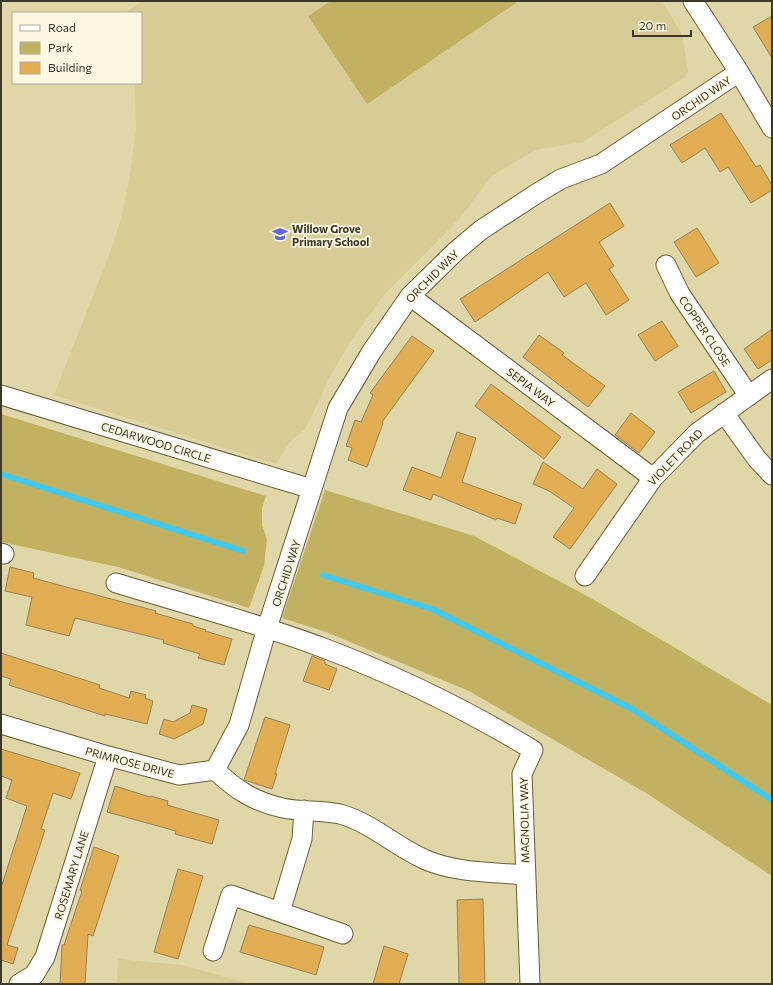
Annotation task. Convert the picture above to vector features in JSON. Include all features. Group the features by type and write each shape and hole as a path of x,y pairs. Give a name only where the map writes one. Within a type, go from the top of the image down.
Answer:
{"street":[{"path":"693,1 739,72 772,128"},
{"name":"ORCHID WAY","path":"215,770 239,725 267,628 338,408 372,351 410,296 456,250 512,210 561,179 601,164 739,72"},
{"name":"COPPER CLOSE","path":"666,265 680,294 749,396"},
{"name":"SEPIA WAY","path":"410,296 652,478"},
{"name":"VIOLET ROAD","path":"585,576 652,478 697,433 772,379"},
{"name":"CEDARWOOD CIRCLE","path":"1,395 312,489"},
{"path":"724,413 757,459 772,475"},
{"path":"116,583 267,628"},
{"name":"MAGNOLIA WAY","path":"267,628 322,648 410,685 470,714 533,750 522,774 530,984"},
{"name":"PRIMROSE DRIVE","path":"1,724 108,756 180,775 215,770"},
{"name":"ROSEMARY LANE","path":"19,984 34,975 45,957 108,756"},
{"path":"215,770 232,786 249,797 282,808 340,814 373,828 426,860 457,870 525,875"},
{"path":"280,912 302,839 304,810"},
{"path":"213,951 231,895 343,934"}],"shaded area":[{"name":"Willow Grove Primary School","path":"143,1 662,1 682,34 688,71 685,77 583,142 535,150 492,176 460,218 384,295 351,341 328,380 305,429 290,442 276,464 54,395 111,250 121,219 129,181 136,130 135,84 142,84 142,12 126,12"},
{"path":"118,959 183,965 249,984 117,984"}],"green space":[{"path":"331,1 515,1 516,3 367,104 308,16"},
{"path":"1,414 266,496 262,508 262,525 267,539 264,566 249,608 118,567 1,542"},
{"path":"325,490 474,536 589,597 772,705 772,876 646,793 469,691 326,632 282,618"}],"building":[{"path":"772,16 772,58 753,27"},
{"path":"721,113 756,167 760,165 772,185 772,190 751,203 728,167 720,172 705,148 682,163 670,145"},
{"path":"610,203 624,226 599,242 614,266 609,269 629,300 606,315 586,283 564,297 548,272 475,322 460,299"},
{"path":"697,228 719,263 696,277 674,242"},
{"path":"662,321 678,346 655,361 638,335"},
{"path":"772,329 772,360 758,369 744,349"},
{"path":"539,335 564,353 562,355 605,386 588,407 523,357"},
{"path":"412,336 434,351 382,422 383,423 367,467 348,460 352,448 346,446 355,420 361,422 373,395 370,393"},
{"path":"714,371 726,392 691,413 678,392"},
{"path":"491,384 561,437 544,459 475,406"},
{"path":"631,413 655,432 639,453 615,435"},
{"path":"457,432 476,438 462,482 522,504 515,524 497,518 496,520 433,494 431,500 403,490 412,467 441,478"},
{"path":"543,462 583,489 597,469 617,484 570,549 553,537 574,508 549,491 533,484"},
{"path":"10,567 34,573 33,578 156,611 155,613 193,624 193,626 206,630 205,631 232,639 224,665 198,658 200,654 163,643 164,640 75,618 69,636 26,625 32,597 5,591"},
{"path":"1,653 100,685 99,688 129,698 131,691 146,695 145,698 153,701 147,724 105,714 105,716 9,685 11,679 1,676"},
{"path":"312,656 325,661 325,664 337,669 329,690 303,681"},
{"path":"192,705 207,709 203,724 174,739 159,734 164,719 173,722 190,713"},
{"path":"265,717 290,725 272,789 244,780"},
{"path":"1,749 80,773 71,799 53,793 41,829 45,830 7,945 18,948 13,964 1,960 1,888 27,806 6,798 12,780 1,776"},
{"path":"115,786 168,801 167,805 219,820 212,844 175,834 176,831 107,812"},
{"path":"94,847 119,856 93,936 88,934 85,984 60,984 62,945 64,945 82,891 80,890"},
{"path":"178,869 203,876 178,959 154,952"},
{"path":"483,899 485,984 459,984 457,900"},
{"path":"249,925 324,947 316,975 240,952"},
{"path":"384,946 408,954 399,984 373,984"}],"waterway":[{"path":"1,474 243,551"},
{"path":"323,575 432,609 632,709 772,800"}],"place":[{"name":"Willow Grove Primary School","path":"280,234"}]}
